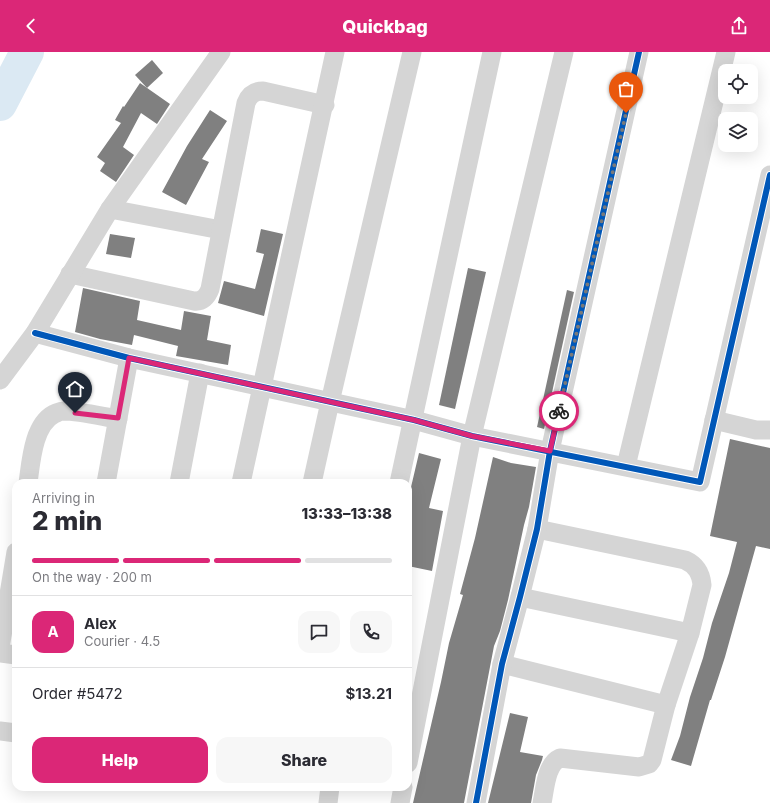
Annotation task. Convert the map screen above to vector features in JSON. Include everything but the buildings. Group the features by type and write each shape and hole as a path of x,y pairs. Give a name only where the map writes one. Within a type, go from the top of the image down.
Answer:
{"street":[{"path":"0,380 35,333 110,209 221,52"},
{"path":"242,479 335,52"},
{"path":"313,479 412,52"},
{"path":"400,479 414,420 492,52"},
{"path":"412,743 472,436 564,52"},
{"path":"476,803 502,664 537,529 550,451 639,52"},
{"path":"626,466 726,52"},
{"path":"70,274 194,301 199,301 205,298 210,289 246,103 250,95 257,91 263,91 324,105"},
{"path":"35,333 129,358 414,420 472,436 700,482 770,176"},
{"path":"110,209 221,230"},
{"path":"107,479 129,358"},
{"path":"180,479 200,373"},
{"path":"29,479 34,447 38,434 43,423 50,416 61,411 118,418"},
{"path":"714,420 756,430 770,430"},
{"path":"537,529 690,562 698,569 702,579 690,633 666,705 652,760 649,764 638,767 560,758 554,762 550,768 542,803"},
{"path":"0,648 12,576"},
{"path":"520,597 690,633"},
{"path":"0,653 12,654"},
{"path":"502,664 666,705"},
{"path":"0,731 12,732"},
{"path":"328,803 330,791"},
{"path":"400,803 402,791"}],"waterway":[{"path":"0,104 27,52"}],"cycle path":[{"path":"476,803 502,664 537,529 550,451 639,52"},
{"path":"35,333 129,358 414,420 472,436 700,482 770,175"}],"way so far":[{"path":"559,411 626,113"}],"route":[{"path":"75,413 118,418 129,358 414,420 472,436 550,451 559,411"}]}
